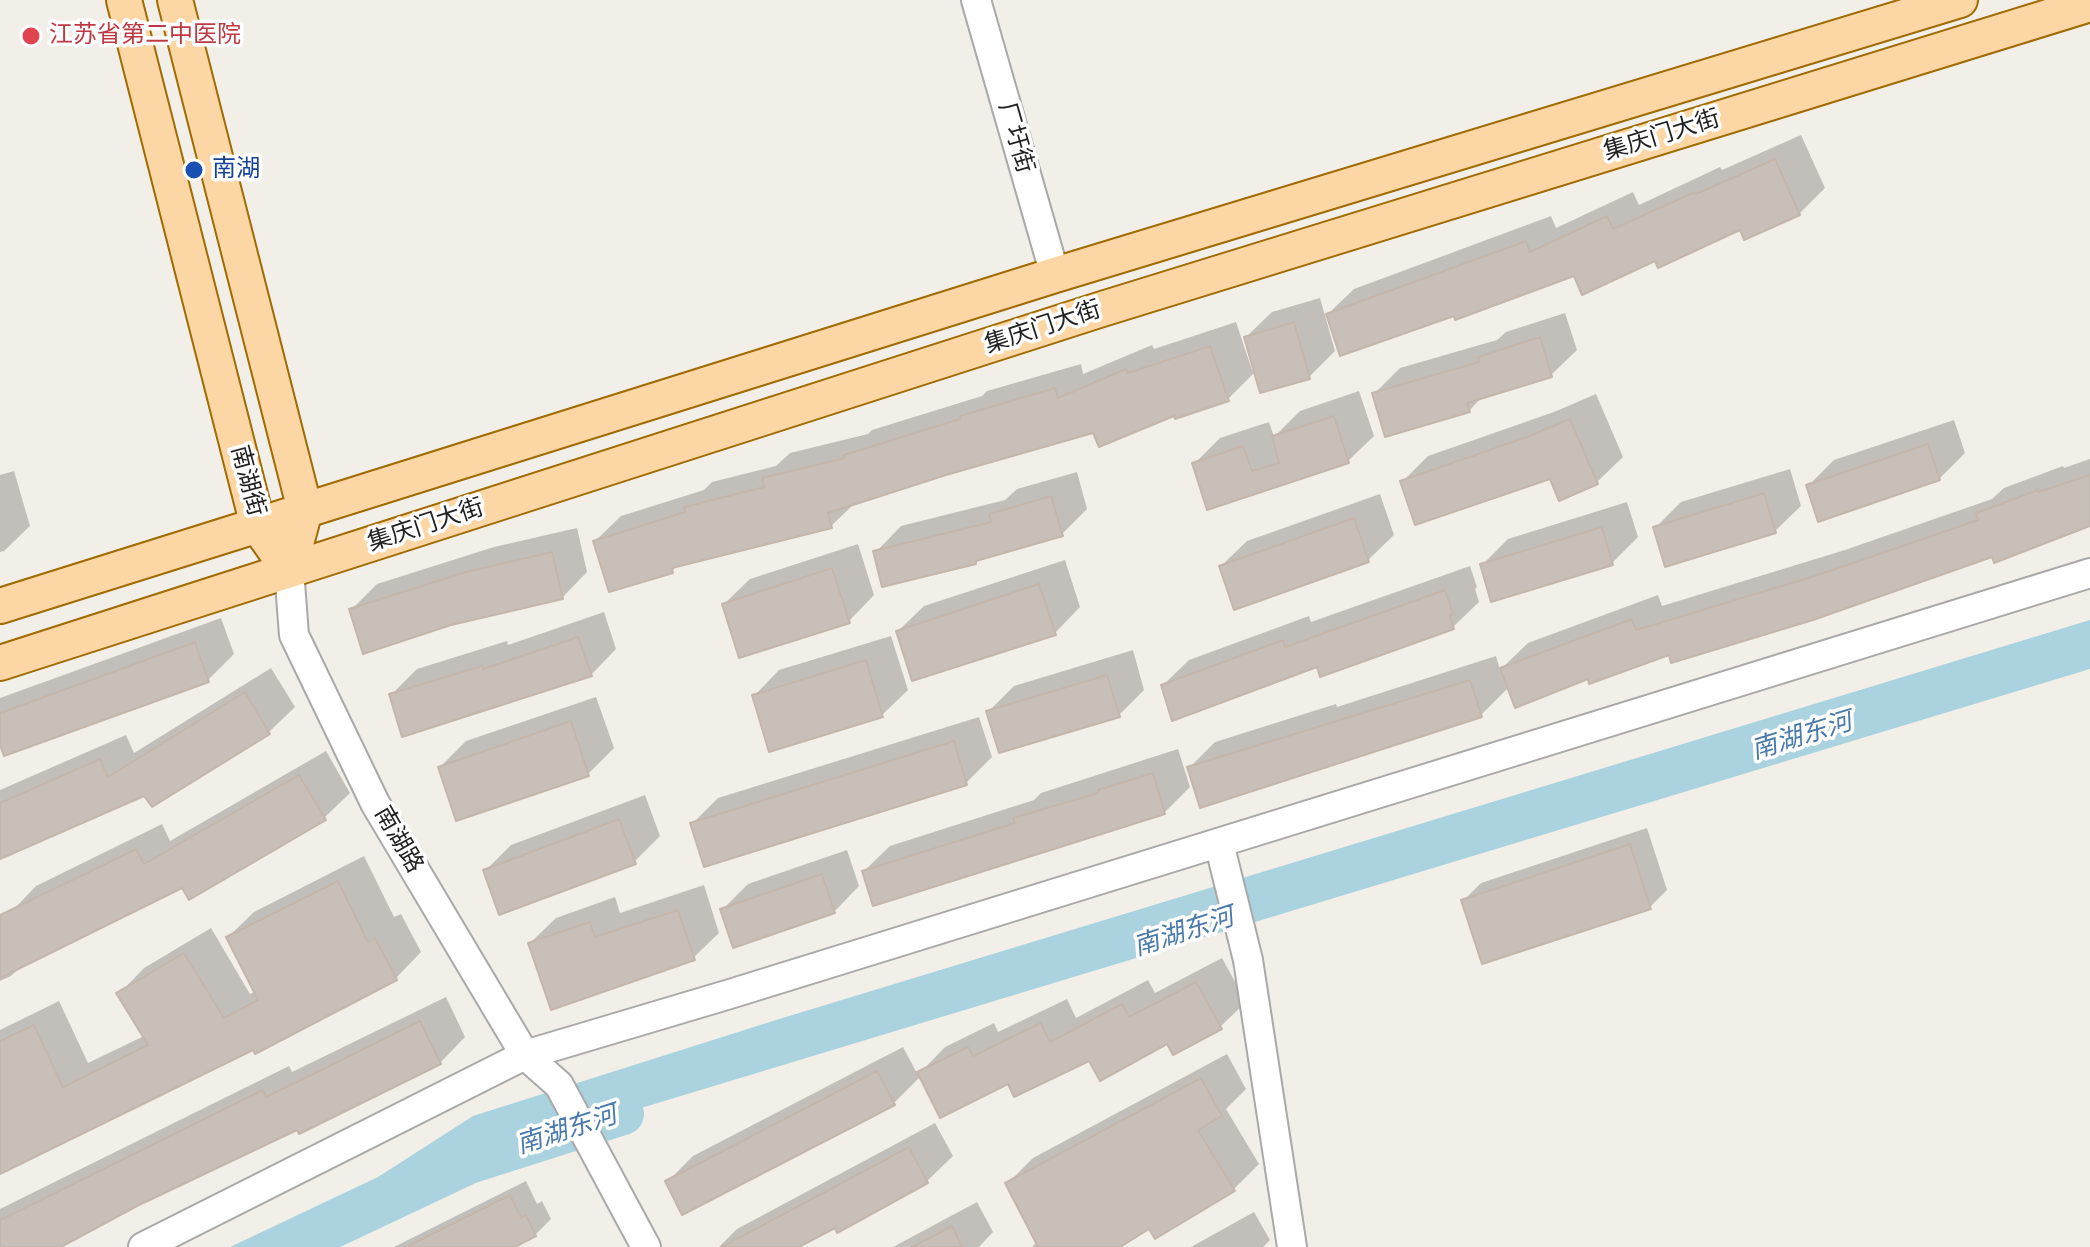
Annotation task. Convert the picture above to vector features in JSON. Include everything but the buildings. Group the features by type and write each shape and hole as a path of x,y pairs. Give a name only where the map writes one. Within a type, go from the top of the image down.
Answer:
{"main road":[{"name":"南湖街","path":"124,0 258,526 289,570"},
{"name":"南湖街","path":"175,0 305,510 289,570"},
{"name":"集庆门大街","path":"0,606 1055,275 1960,0"},
{"name":"集庆门大街","path":"0,663 1114,305 2090,4"}],"street":[{"name":"厂圩街","path":"976,0 1055,275"},
{"name":"南湖路","path":"289,570 294,635 375,803 525,1055 559,1085 646,1247"},
{"path":"143,1247 525,1055 2090,573"},
{"path":"1219,843 1248,960 1292,1247"}],"water":[{"path":"2090,620 2090,669 430,1172 283,1247 230,1247 378,1177 473,1116 776,1020"}],"waterway":[{"name":"南湖东河","path":"291,1247 469,1163 623,1114"}],"place":[{"name":"江苏省第二中医院","path":"31,36"},
{"name":"南湖","path":"194,170"}]}
